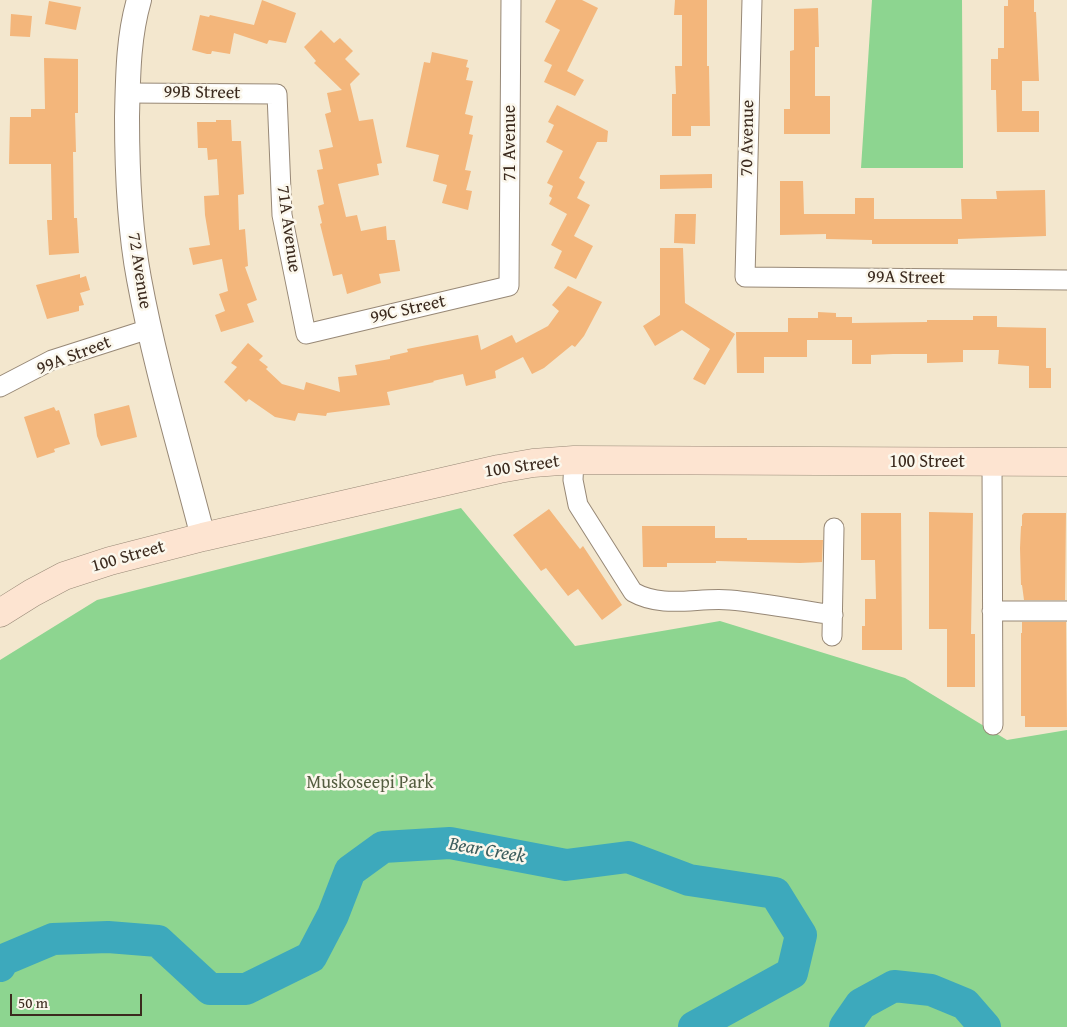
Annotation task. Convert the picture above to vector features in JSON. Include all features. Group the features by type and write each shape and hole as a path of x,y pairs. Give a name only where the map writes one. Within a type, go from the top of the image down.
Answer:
{"main road":[{"name":"100 Street","path":"0,613 64,576 110,561 204,537 499,469 533,463 574,460 1067,462"}],"street":[{"name":"72 Avenue","path":"139,0 129,50 127,92 127,163 132,229 149,329 204,537"},
{"name":"71 Avenue","path":"510,286 511,0"},
{"name":"70 Avenue","path":"745,277 752,0"},
{"name":"99B Street","path":"127,92 277,94"},
{"name":"71A Avenue","path":"277,94 282,215 306,334"},
{"name":"99A Street","path":"745,277 1067,280"},
{"name":"99C Street","path":"306,334 510,286"},
{"name":"99A Street","path":"0,387 52,360 149,329"},
{"path":"574,460 573,480 578,505 633,592 644,598 657,601 729,600 833,615"},
{"path":"992,462 993,725"},
{"path":"832,636 834,528"},
{"path":"992,611 1067,611"}],"green space":[{"path":"872,0 962,0 963,168 861,168"},
{"name":"Muskoseepi Park","path":"461,508 575,646 720,621 905,678 1007,740 1067,730 1067,1027 0,1027 0,660 97,600"}],"building":[{"path":"262,0 296,13 286,43 269,40 267,44 234,33 230,54 212,51 211,54 207,54 192,50 200,15 209,17 210,15 254,25"},
{"path":"556,0 582,0 598,8 567,71 584,80 575,96 544,82 552,65 544,61 560,30 545,22"},
{"path":"675,0 707,0 707,66 709,66 710,126 691,126 691,136 672,136 672,94 676,94 675,66 682,66 682,15 674,15"},
{"path":"1008,0 1034,0 1039,81 1022,81 1022,111 1039,111 1039,132 997,132 996,90 991,90 991,59 998,59 998,48 1004,48 1004,6 1008,6"},
{"path":"49,1 81,7 76,30 45,24"},
{"path":"818,8 819,47 815,47 815,96 830,96 830,134 784,134 784,109 790,109 790,51 794,50 794,9"},
{"path":"11,14 32,16 30,37 10,36"},
{"path":"321,30 334,43 340,38 353,51 345,59 360,74 350,84 359,121 373,119 382,163 377,164 379,175 338,184 346,217 357,215 361,231 386,226 387,240 395,240 400,271 379,274 381,283 347,294 342,274 333,276 320,224 322,223 318,206 324,204 317,170 323,169 319,150 333,147 325,114 331,112 327,93 342,90 314,63 316,61 304,47"},
{"path":"432,52 468,60 466,67 469,68 466,80 473,81 465,114 473,116 469,134 473,135 465,170 471,171 466,190 472,191 468,210 442,203 447,185 433,181 439,155 406,147 424,62 430,63"},
{"path":"44,58 78,59 78,113 75,113 76,152 73,152 74,218 77,218 79,253 49,255 47,220 52,220 51,164 9,164 10,117 31,117 31,109 45,109"},
{"path":"557,105 608,131 607,142 597,142 579,178 585,182 577,198 590,205 574,236 593,246 576,279 554,268 562,251 551,245 567,214 549,204 552,198 549,196 553,186 547,183 563,151 546,142 554,125 548,122"},
{"path":"216,120 231,120 232,141 241,141 244,194 238,195 239,230 245,229 248,266 245,267 257,300 247,304 254,322 221,332 215,315 225,311 219,294 228,291 222,259 193,265 189,248 210,245 204,196 219,195 217,159 208,160 207,148 198,148 197,122 216,122"},
{"path":"712,174 712,188 660,189 660,175"},
{"path":"780,181 803,181 804,214 855,214 855,198 874,198 874,219 962,219 961,199 997,199 996,191 1045,190 1046,236 958,239 958,244 872,244 872,240 826,239 826,234 780,235"},
{"path":"675,214 696,214 695,244 674,243"},
{"path":"660,248 683,248 685,303 735,334 705,385 693,379 710,349 682,330 655,346 643,326 660,315"},
{"path":"80,274 80,278 86,276 90,290 80,293 84,305 79,306 79,311 47,319 36,285"},
{"path":"568,286 602,302 584,336 575,347 572,345 544,368 532,374 523,357 495,371 496,378 466,386 463,374 387,392 390,405 327,413 326,416 298,413 295,421 275,417 249,399 246,402 224,382 237,367 231,363 248,343 263,356 259,360 268,367 266,369 282,384 304,390 306,382 340,392 338,377 357,375 355,365 390,359 390,356 408,352 407,349 478,335 481,350 512,335 516,343 548,326 559,311 552,305"},
{"path":"818,312 836,313 836,317 852,317 852,323 973,320 973,316 997,316 997,327 1046,328 1046,368 1051,368 1051,388 1029,388 1029,366 998,364 999,350 963,350 963,362 927,363 927,354 893,354 871,355 871,364 852,364 852,340 807,340 807,357 764,357 764,373 737,373 736,332 788,332 788,318 818,318"},
{"path":"129,405 137,437 101,446 97,436 94,414"},
{"path":"54,407 56,411 59,410 70,444 54,449 55,452 37,458 24,417"},
{"path":"549,509 580,549 583,546 622,605 602,620 578,589 568,596 546,568 541,571 513,535"},
{"path":"929,512 973,513 971,634 975,634 975,687 947,687 947,629 929,629"},
{"path":"861,513 901,513 902,650 862,650 862,626 865,626 865,599 876,599 875,560 861,560"},
{"path":"1024,513 1066,513 1065,600 1024,600 1021,585 1020,548 1022,515"},
{"path":"642,526 715,526 715,538 823,540 822,562 716,561 716,563 667,563 667,567 643,567"},
{"path":"1022,622 1066,622 1067,727 1025,727 1025,716 1021,716"}],"waterway":[{"name":"Bear Creek","path":"0,966 3,960 53,939 108,937 158,941 210,989 246,989 311,957 333,915 350,871 383,847 450,843 566,865 628,857 689,880 775,893 801,935 792,973 694,1027"},
{"name":"Bear Creek","path":"845,1027 861,1004 894,986 931,990 965,1004 985,1027"}]}
